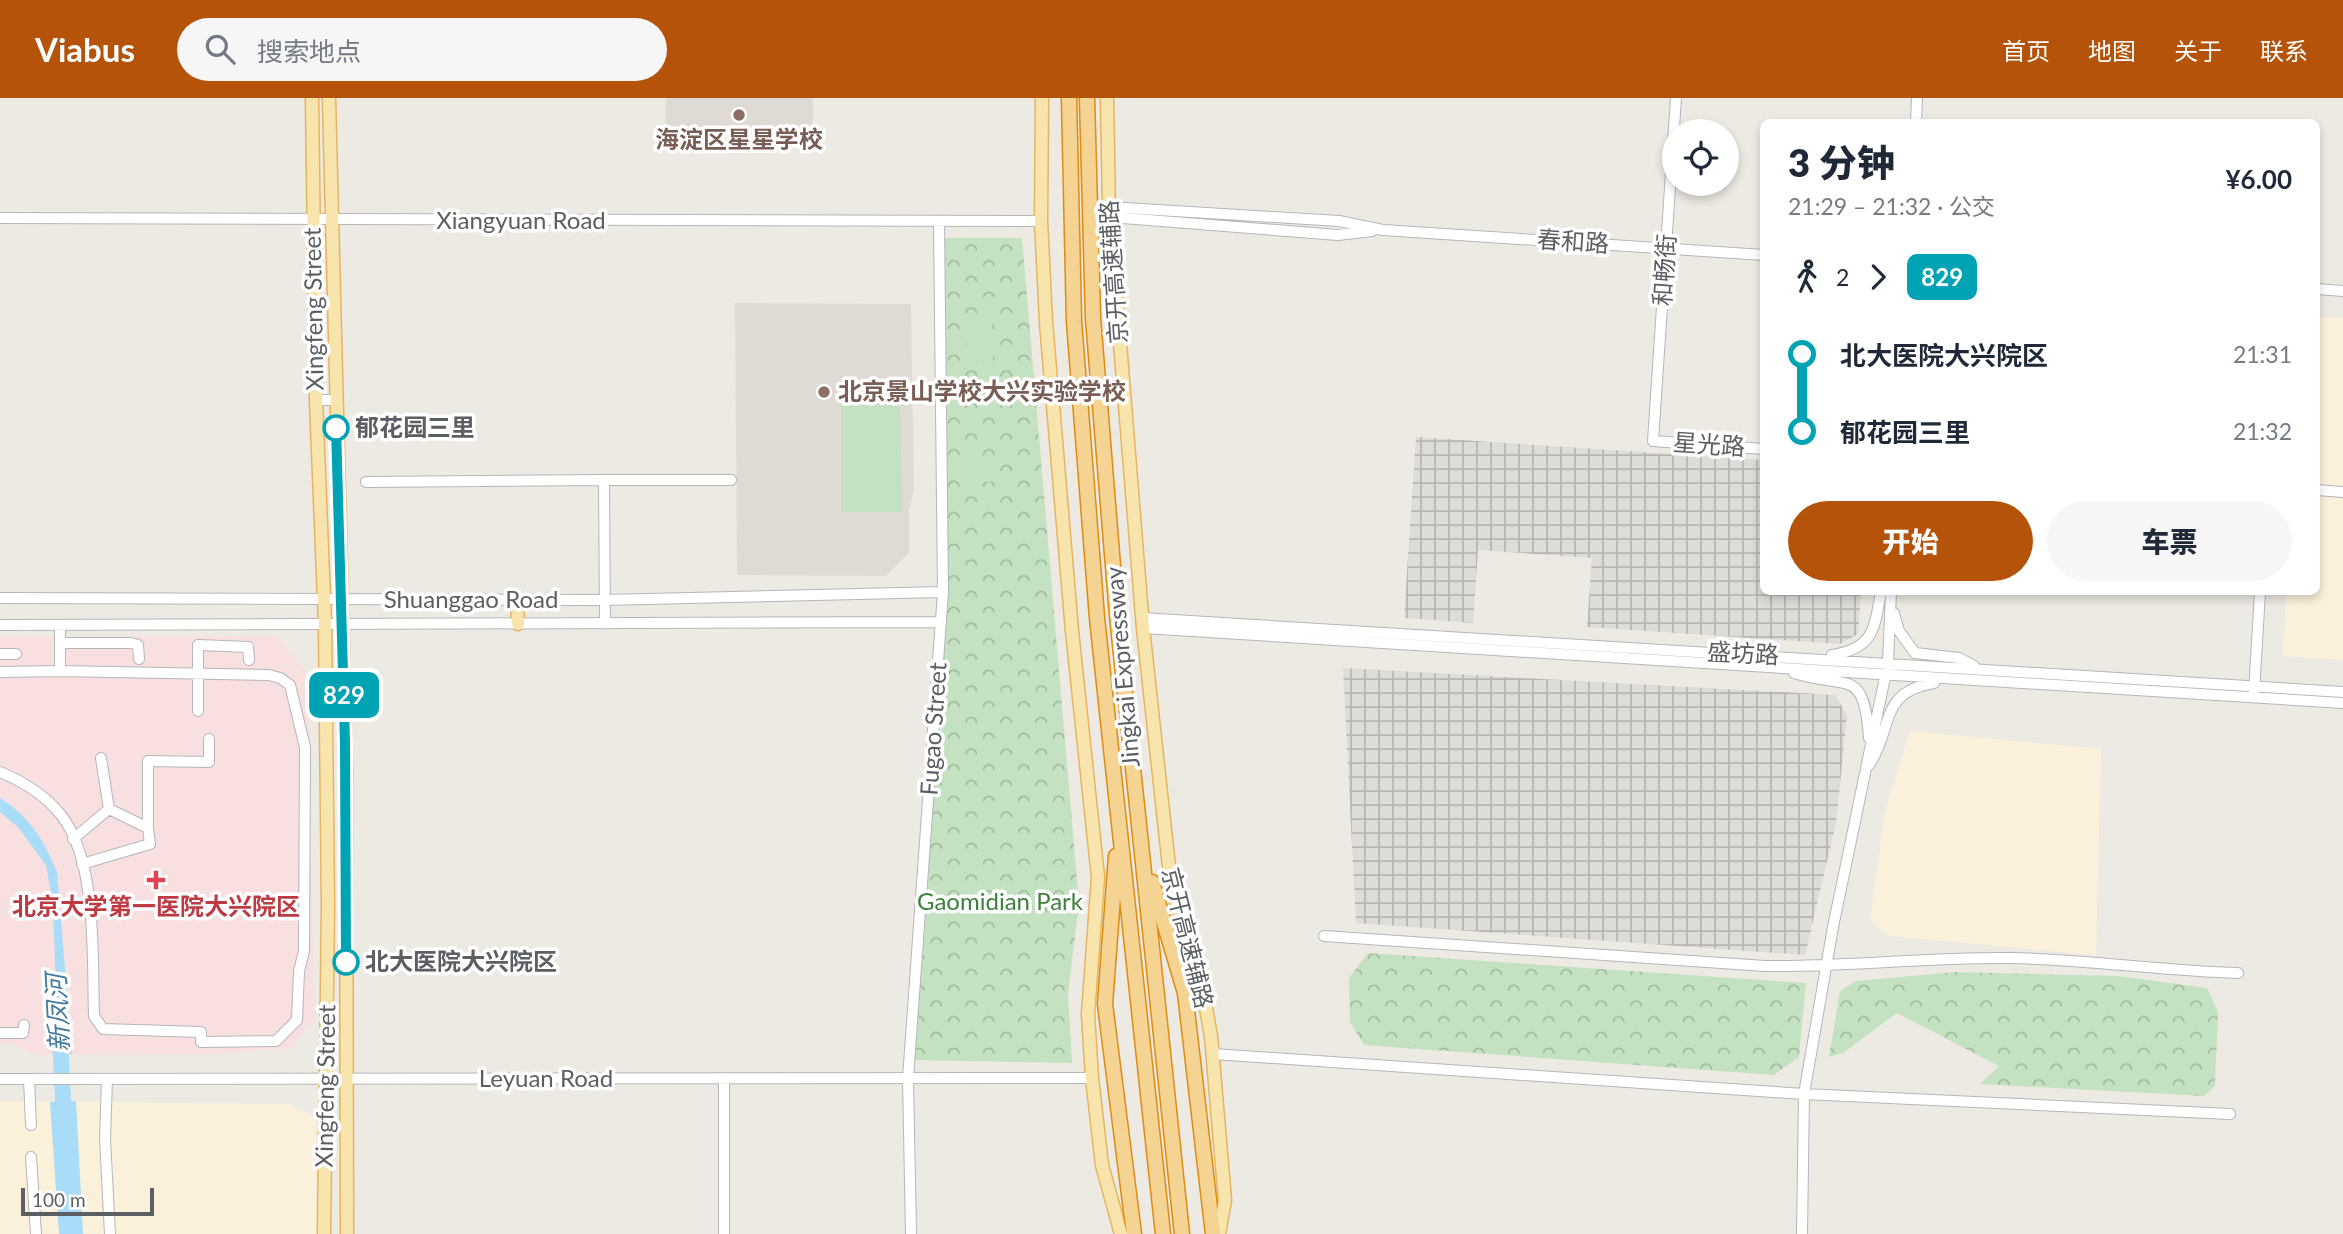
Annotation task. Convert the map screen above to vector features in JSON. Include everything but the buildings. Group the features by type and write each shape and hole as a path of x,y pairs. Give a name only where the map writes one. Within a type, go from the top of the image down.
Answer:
{"highway":[{"name":"Jingkai Expressway","path":"1069,98 1074,321 1097,618 1163,1234"},
{"name":"Jingkai Expressway","path":"1087,98 1093,318 1137,818 1182,1234"},
{"path":"1137,818 1160,915 1185,993 1213,1234"},
{"path":"1119,820 1105,1004 1134,1234"}],"main road":[{"name":"Xingfeng Street","path":"312,98 316,400 325,600 324,1234"},
{"name":"Xingfeng Street","path":"329,98 330,220 343,625 347,1234"},
{"path":"1042,98 1041,221 1046,323 1072,631 1098,877 1088,1014 1092,1079 1102,1165 1121,1234"},
{"name":"京开高速辅路","path":"1107,98 1109,212 1143,623 1171,885 1202,986 1213,1054 1225,1200 1219,1234"},
{"path":"517,600 518,624"}],"street":[{"name":"和畅街","path":"1653,441 1676,98"},
{"path":"1916,119 1917,98"},
{"name":"春和路","path":"1109,212 1338,234 1382,230 1760,255"},
{"name":"Xiangyuan Road","path":"0,218 939,223 1041,221"},
{"name":"Fugao Street","path":"911,1234 908,1078 943,592 939,223"},
{"path":"2320,289 2343,291"},
{"path":"316,400 336,400"},
{"name":"星光路","path":"1653,441 1760,449"},
{"path":"604,480 605,624"},
{"path":"366,482 731,480"},
{"path":"2320,490 2343,492"},
{"name":"Shuanggao Road","path":"0,598 604,600 943,592"},
{"path":"1813,659 1843,653 1863,645 1873,634 1880,595"},
{"path":"1802,1234 1804,1094 1826,966 1888,663 1891,595"},
{"path":"1891,595 1899,631 1915,653 1959,658 1981,669"},
{"path":"2253,698 2260,595"},
{"name":"Shuanggao Road","path":"0,625 942,622"},
{"name":"盛坊路","path":"1143,623 1888,663 2343,692"},
{"name":"盛坊路","path":"1143,623 1952,680 2343,703"},
{"path":"60,625 60,671"},
{"path":"60,643 131,643 138,645 139,659"},
{"path":"198,711 198,645 248,647 249,660"},
{"path":"0,654 16,654"},
{"path":"1780,668 1810,678 1852,684 1861,692 1867,716 1870,749"},
{"path":"0,672 269,676 290,684 305,747 304,951 299,971 297,1020 276,1041 201,1042 201,1032 103,1029 94,1016 89,902 82,864 73,839 61,816 22,782 0,772"},
{"path":"1865,771 1881,748 1893,702 1903,693 1924,684 1952,680"},
{"path":"82,864 150,844 148,761 209,762 209,739"},
{"path":"101,758 109,809"},
{"path":"109,809 148,828"},
{"path":"73,839 109,809"},
{"path":"1324,936 1765,966 2013,958 2238,973"},
{"path":"0,1033 23,1033 24,1025"},
{"path":"1213,1054 1804,1094 2230,1114"},
{"path":"724,1078 724,1234"},
{"name":"Leyuan Road","path":"0,1079 1092,1079"},
{"path":"29,1079 31,1125"},
{"path":"107,1079 105,1139 110,1234"},
{"path":"31,1157 36,1234"}],"shaded area":[{"name":"海淀区星星学校","path":"666,98 813,98 813,132 665,136"},
{"name":"北京景山学校大兴实验学校","path":"735,303 911,304 914,489 909,510 909,553 886,576 737,575"},
{"path":"2320,317 2343,318 2343,660 2283,656 2286,595 2320,595"},
{"path":"1416,437 1760,460 1760,595 1861,595 1858,634 1840,644 1587,627 1592,558 1478,550 1473,623 1404,618"},
{"name":"北京大学第一医院大兴院区","path":"277,636 305,670 309,710 314,1019 291,1048 216,1054 38,1055 9,1043 0,1045 0,637"},
{"path":"1343,668 1835,695 1847,715 1836,823 1805,955 1356,923"},
{"path":"1910,731 2101,749 2096,955 1889,936 1870,920 1885,811"},
{"path":"0,1101 288,1104 316,1117 317,1234 0,1234"}],"green space":[{"name":"Gaomidian Park","path":"939,238 1022,238 1079,904 1068,993 1072,1063 910,1060 939,658"},
{"path":"992,316 993,360 966,360 966,317"},
{"path":"900,397 902,512 841,512 841,398"},
{"path":"964,463 991,463 991,482 964,482"},
{"path":"1368,953 1806,983 1799,1057 1774,1075 1364,1045 1350,1022 1349,978"},
{"path":"1956,972 2118,976 2207,988 2218,1012 2215,1086 2204,1096 1980,1084 1999,1066 1897,1013 1843,1053 1829,1057 1840,991 1856,981"}],"water":[{"path":"0,798 20,813 35,830 57,872 72,1054 58,1054 53,903 46,865 17,826 0,812"},
{"path":"76,1101 83,1234 59,1234 50,1102"}],"waterway":[{"name":"新凤河","path":"60,1035 64,1121"}],"bus line":[{"name":"829","path":"336,428 345,744 346,962"}],"place":[{"name":"海淀区星星学校","path":"739,115"},
{"name":"北京景山学校大兴实验学校","path":"824,392"},
{"name":"郁花园三里","path":"336,428"},
{"name":"北京大学第一医院大兴院区","path":"156,880"},
{"name":"北大医院大兴院区","path":"346,962"}]}
